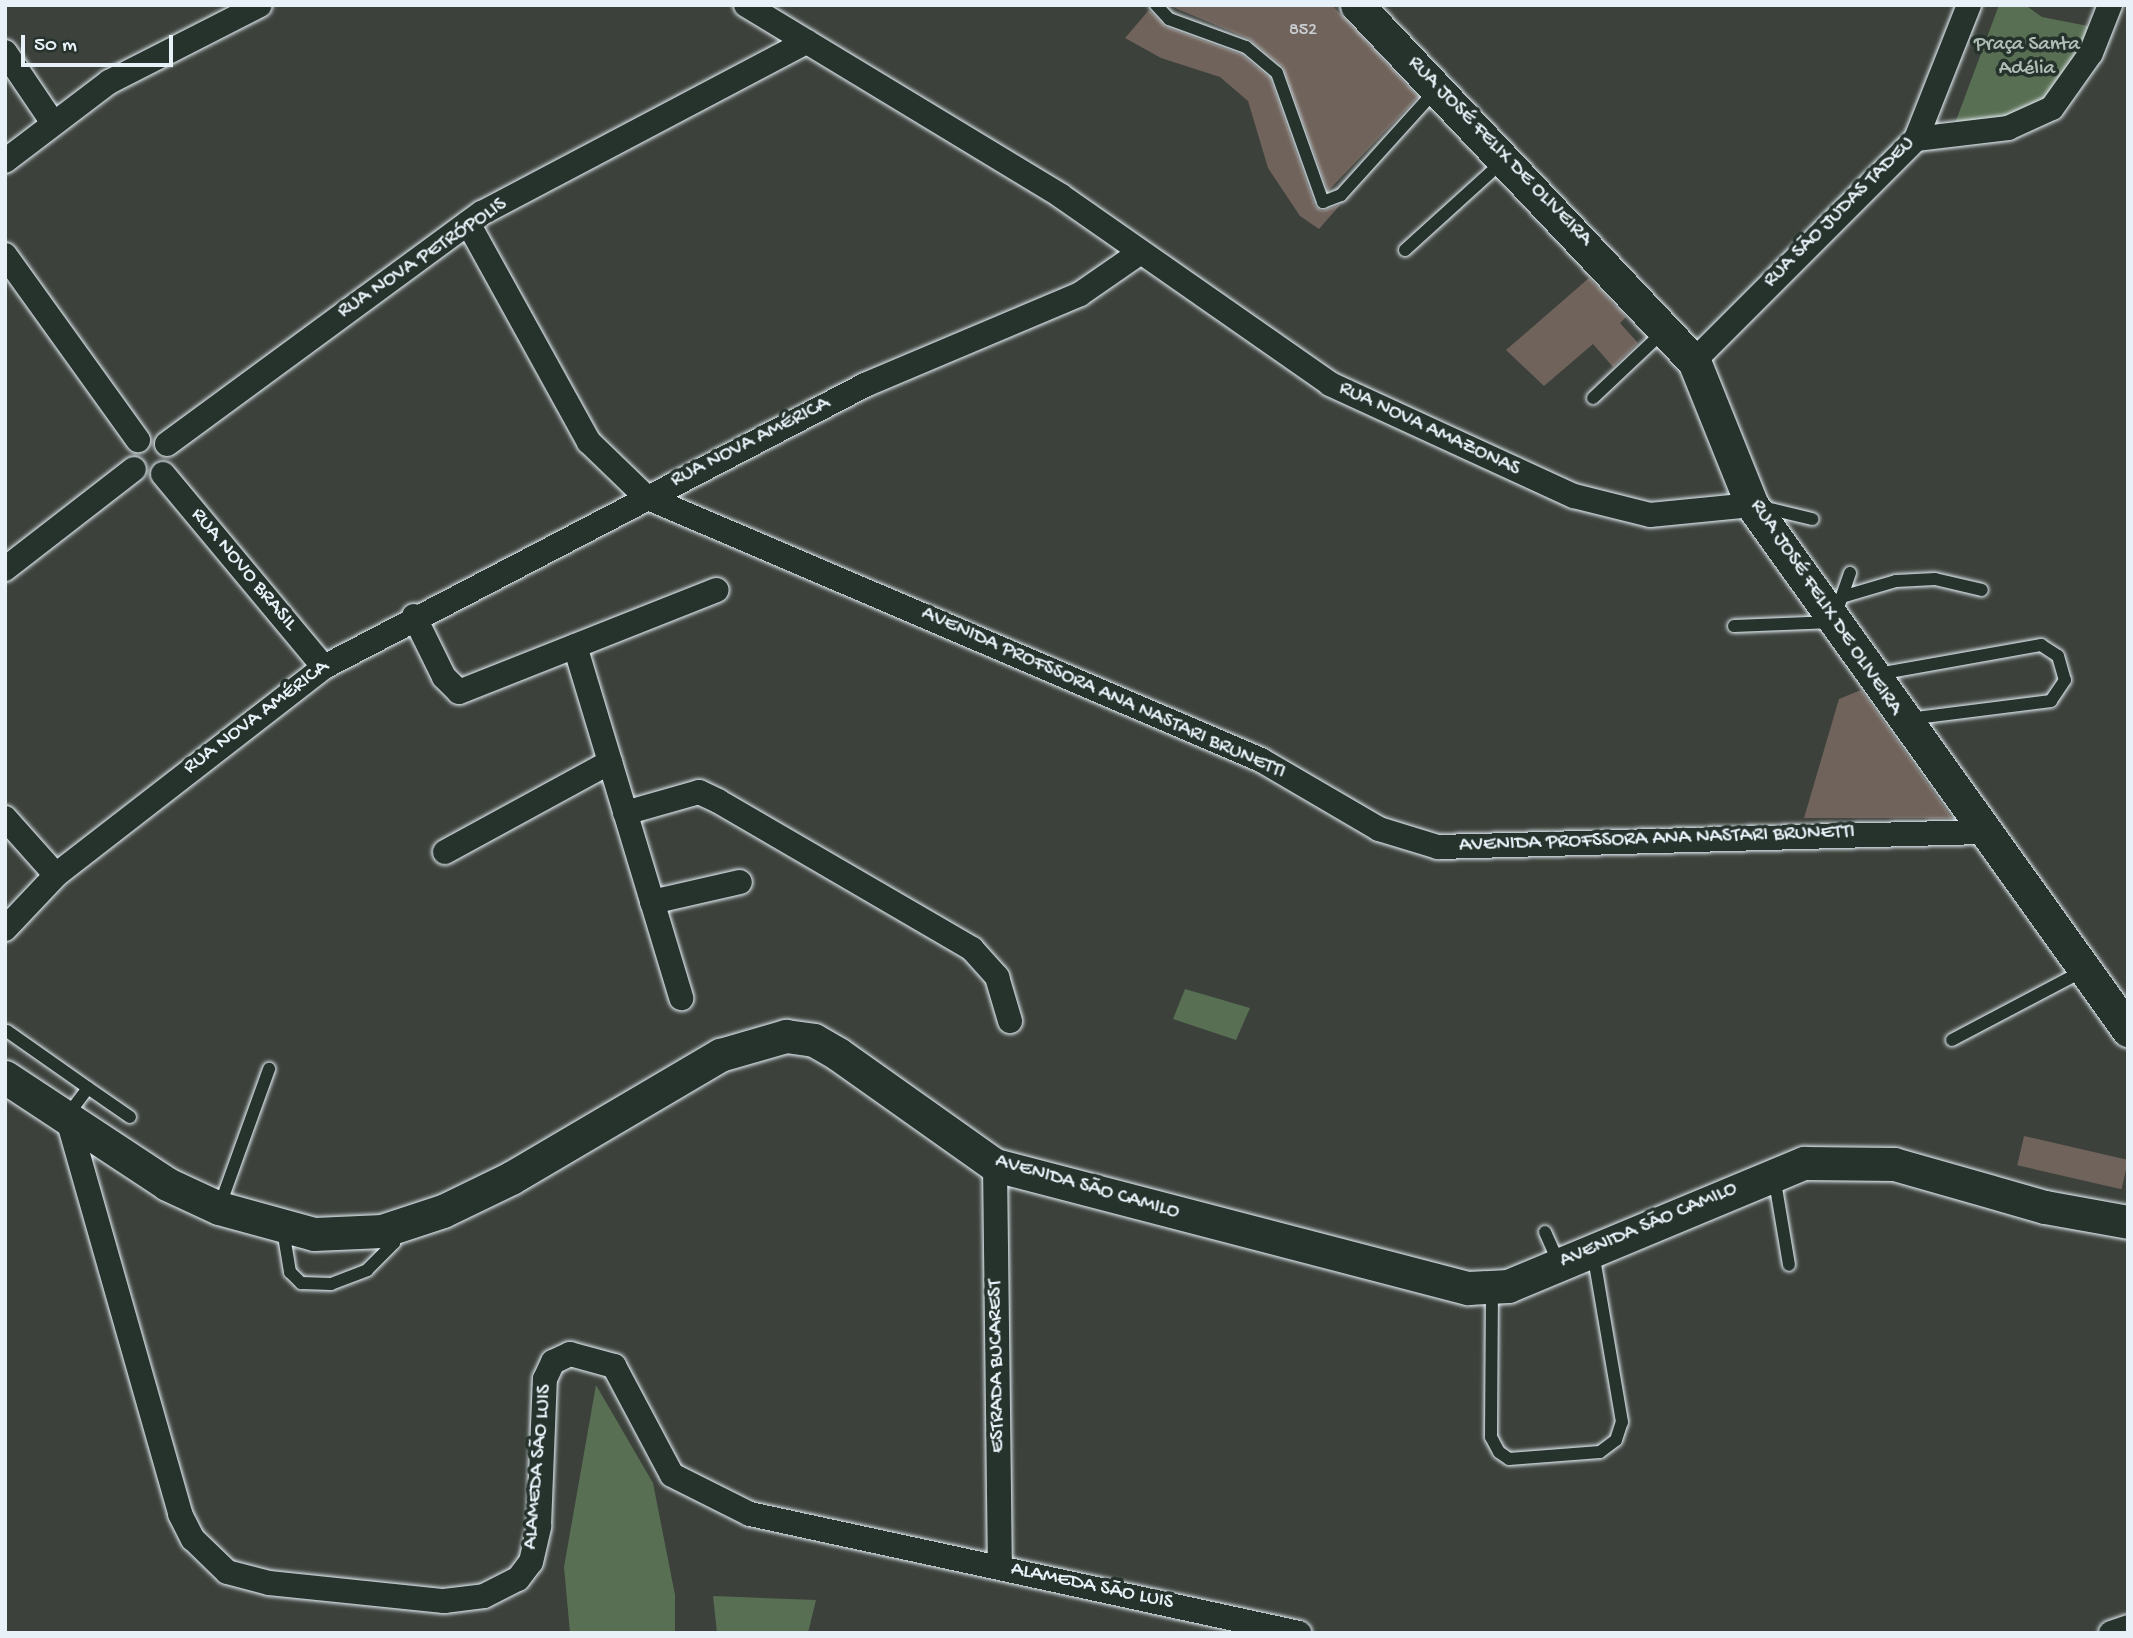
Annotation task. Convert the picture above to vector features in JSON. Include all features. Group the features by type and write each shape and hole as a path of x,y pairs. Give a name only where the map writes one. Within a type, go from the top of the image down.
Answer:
{"main road":[{"name":"RUA JOSÉ FELIX DE OLIVEIRA","path":"1357,5 1507,157 1694,361 1752,505 1839,609 1871,675 1981,831 2128,1030"},
{"name":"AVENIDA SÃO CAMILO","path":"5,1077 144,1170 219,1208 282,1226 348,1236 397,1226 511,1178 720,1055 786,1036 814,1040 838,1054 995,1165 1408,1275 1492,1289 1560,1265 1773,1173 1842,1160 1894,1164 2045,1208 2128,1222"}],"street":[{"path":"5,161 109,82 260,5"},
{"path":"746,5 1061,196 1138,254"},
{"name":"RUA SÃO JUDAS TADEU","path":"1694,361 1916,139 1969,5"},
{"path":"1916,139 2008,128 2052,108 2091,53 2110,5"},
{"name":"RUA NOVA PETRÓPOLIS","path":"167,444 468,223 807,42"},
{"path":"5,52 53,123"},
{"name":"AVENIDA PROFSSORA ANA NASTARI BRUNETTI","path":"468,223 589,442 646,497 1261,760 1379,829 1438,847 1981,831"},
{"name":"RUA NOVA AMÉRICA","path":"5,929 56,875 324,667 414,616 865,385 1033,318 1138,254"},
{"name":"RUA NOVA AMAZONAS","path":"1138,254 1330,384 1574,496 1650,515 1752,505"},
{"path":"5,255 138,440"},
{"path":"154,436 167,444 171,460 163,474 151,478 134,470 130,454 138,440 154,436"},
{"path":"5,569 134,470"},
{"name":"RUA NOVO BRASIL","path":"163,474 324,667"},
{"path":"414,616 444,677 459,692 716,590"},
{"path":"575,646 681,998"},
{"path":"445,852 610,762"},
{"path":"625,813 699,792 718,801 972,949 997,977 1010,1021"},
{"path":"5,818 56,875"},
{"path":"652,902 740,882"},
{"name":"ALAMEDA SÃO LUIS","path":"67,1116 180,1514 193,1539 227,1572 269,1583 444,1601 484,1596 518,1579 531,1562 539,1526 545,1379 553,1362 570,1354 614,1366 638,1403 666,1468 700,1494 750,1514 1299,1633"},
{"name":"ESTRADA BUCAREST","path":"995,1165 1000,1567"},
{"path":"2111,1633 2128,1627"}],"lane":[{"path":"1156,5 1169,19 1254,51 1277,73 1324,202 1341,195 1438,87"},
{"path":"1405,250 1507,157"},
{"path":"1593,398 1666,329"},
{"path":"1752,505 1812,519"},
{"path":"1839,609 1850,573"},
{"path":"1734,626 1839,609 1896,581 1935,579 1982,590"},
{"path":"1871,675 2041,645 2057,656 2065,680 2051,701 1902,720"},
{"path":"1952,1040 2083,971"},
{"path":"7,1031 130,1117"},
{"path":"219,1208 268,1069"},
{"path":"67,1116 88,1088"},
{"path":"1773,1173 1789,1265"},
{"path":"282,1226 290,1272 301,1283 331,1284 367,1270 394,1243 397,1226"},
{"path":"1545,1231 1560,1265"},
{"path":"1492,1289 1491,1437 1499,1452 1509,1459 1600,1452 1616,1440 1622,1422 1592,1251"}],"green space":[{"name":"Praça Santa Adélia","path":"1999,5 2025,5 2042,17 2093,27 2065,85 2018,118 1954,126"},
{"path":"1185,989 1250,1008 1236,1040 1173,1019"},
{"path":"596,1385 653,1483 675,1595 675,1633 570,1633 564,1567"},
{"path":"713,1596 816,1600 808,1633 717,1633"}],"building":[{"path":"1168,5 1332,5 1418,97 1328,191 1283,67 1249,39"},
{"path":"1149,10 1166,27 1242,55 1270,78 1315,206 1322,211 1340,205 1319,229 1300,216 1268,168 1248,101 1220,77 1161,58 1125,38"},
{"path":"1589,278 1626,317 1620,323 1638,343 1613,367 1593,344 1544,386 1506,350"},
{"path":"1861,690 1952,818 1804,818 1839,699"},
{"path":"2024,1136 2128,1160 2122,1189 2017,1165"}]}
